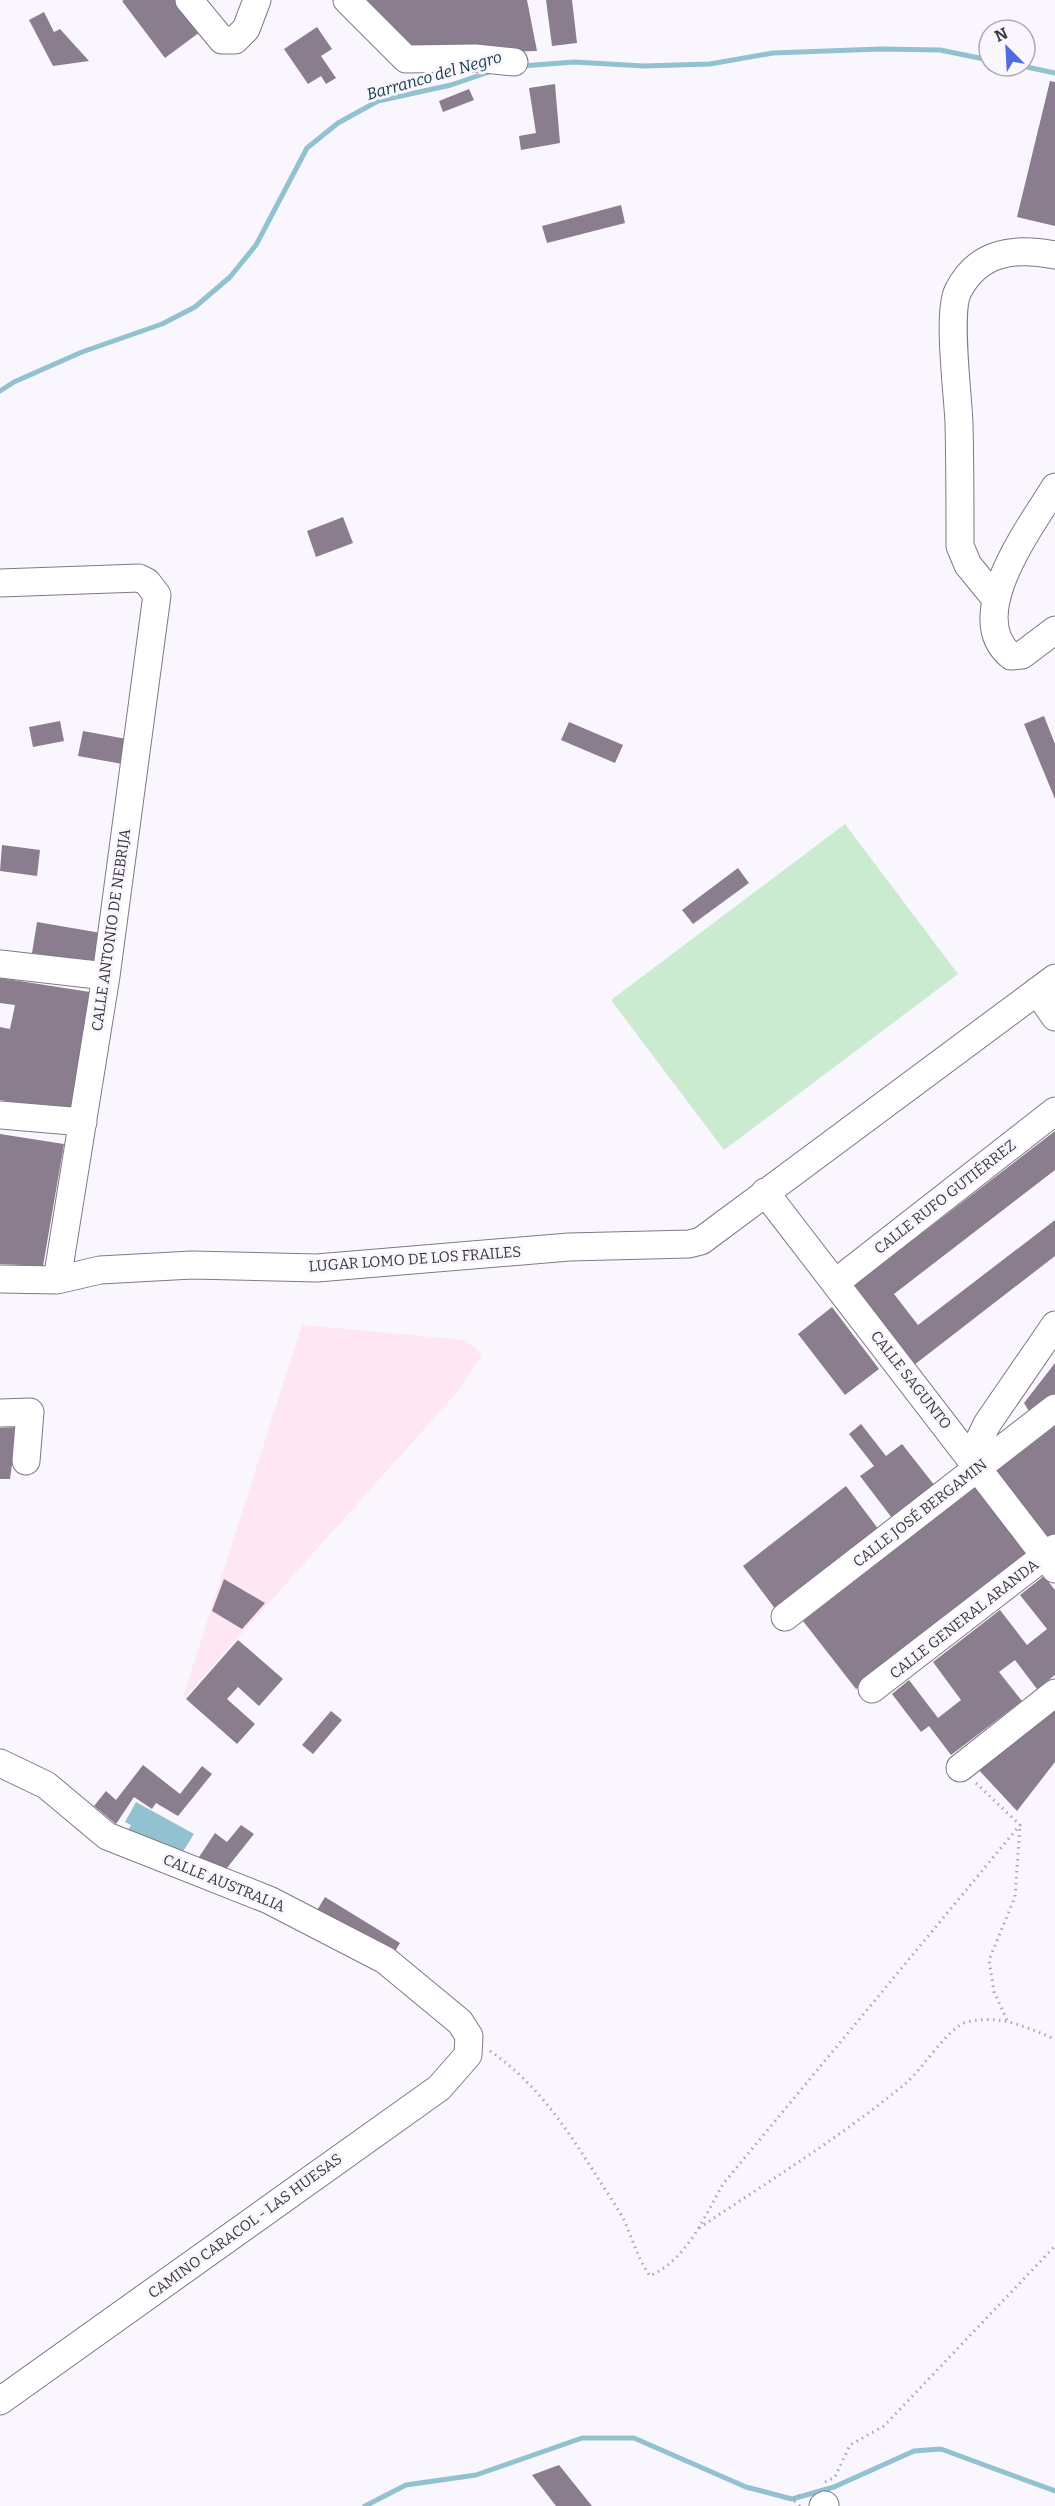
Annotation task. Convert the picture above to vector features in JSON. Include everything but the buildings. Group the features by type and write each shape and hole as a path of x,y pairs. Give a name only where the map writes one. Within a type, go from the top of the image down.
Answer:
{"street":[{"path":"189,0 222,40 235,40 246,30 257,0"},
{"path":"346,0 406,59 475,58 514,62"},
{"path":"995,598 968,565 960,546 959,423 954,331 957,293 978,264 1009,251 1055,255"},
{"path":"1055,486 1008,566 995,598 995,625 1003,650 1011,656 1022,655 1055,630"},
{"name":"CALLE ANTONIO DE NEBRIJA","path":"0,583 138,578 147,582 157,595 106,976 57,1280"},
{"path":"0,964 106,976"},
{"path":"765,1192 1046,985 1055,1017"},
{"name":"CALLE RUFO GUTIÉRREZ","path":"835,1283 1055,1111"},
{"path":"0,1115 83,1122"},
{"name":"LUGAR LOMO DE LOS FRAILES","path":"0,1279 57,1280 111,1269 192,1265 317,1268 569,1247 689,1244 701,1241 765,1192"},
{"name":"CALLE SAGUNTO","path":"765,1192 978,1467 1051,1557"},
{"path":"978,1467 977,1444 987,1424 1005,1401 1055,1325"},
{"path":"1005,1401 1004,1416 1008,1425 1022,1433"},
{"name":"CALLE JOSÉ BERGAMIN","path":"785,1617 1055,1408"},
{"path":"0,1413 30,1412 26,1461"},
{"path":"946,1425 969,1429 987,1424"},
{"name":"CALLE GENERAL ARANDA","path":"872,1689 1051,1557"},
{"path":"960,1768 1055,1693"},
{"name":"CALLE AUSTRALIA","path":"0,1763 46,1785 107,1836 270,1900 385,1960 460,2022 469,2037"},
{"name":"CAMINO CARACOL - LAS HUESAS","path":"0,2401 439,2088 468,2055 469,2037"}],"path":[{"path":"960,1768 1020,1825"},
{"path":"1007,2020 994,1992 988,1960 1015,1897 1020,1825"},
{"path":"469,2037 513,2066 542,2095 570,2133 624,2221 639,2260 650,2276 667,2268 684,2251 723,2184 1020,1825"},
{"path":"698,2229 875,2109 911,2079 938,2046 965,2023 1007,2020 1055,2039"},
{"path":"815,2499 835,2477 850,2445 884,2426 1055,2246"}],"shaded area":[{"path":"302,1325 465,1340 482,1354 459,1390 182,1700"}],"green space":[{"path":"845,824 958,974 724,1150 611,1000"}],"water":[{"path":"136,1802 194,1834 182,1853 128,1830 131,1825 125,1822"}],"waterway":[{"name":"Barranco del Negro","path":"522,66 574,62 644,66 710,64 773,53 880,49 940,50 977,58"},
{"name":"Barranco del Negro","path":"1037,69 1055,73"},
{"name":"Barranco del Negro","path":"0,391 14,382 82,352 162,324 195,307 230,277 256,245 307,148 338,123 378,101 451,85 489,72"},
{"path":"365,2506 406,2485 476,2475 582,2438 634,2438 746,2487 792,2499 834,2487 914,2451 941,2449 1055,2491"}]}
